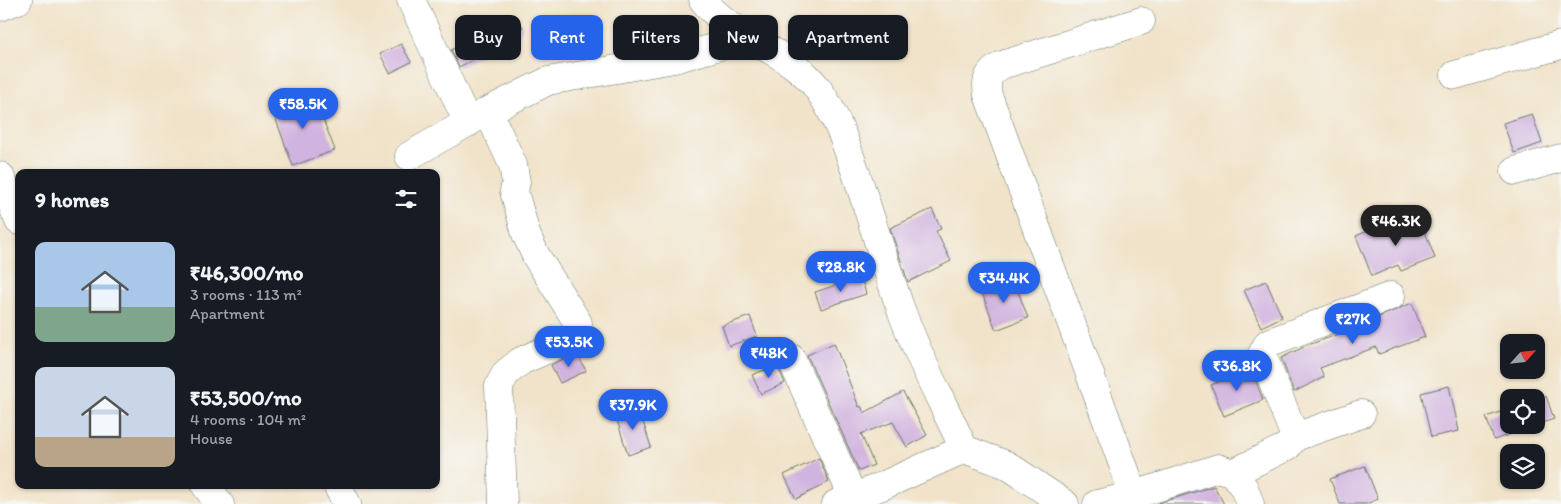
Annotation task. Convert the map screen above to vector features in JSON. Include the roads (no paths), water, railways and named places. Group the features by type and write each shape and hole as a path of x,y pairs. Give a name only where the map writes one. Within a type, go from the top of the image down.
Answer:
{"street":[{"path":"0,7 18,0"},
{"path":"411,0 478,117 513,165 516,182 514,190 526,234 536,256 578,323 578,329 573,338 521,361 506,373 499,386 502,504"},
{"path":"703,0 715,15"},
{"path":"1134,495 988,95 986,81 990,72 1002,65 1141,21"},
{"path":"1455,75 1561,45"},
{"path":"409,156 478,117 548,81 674,59 709,49"},
{"path":"778,55 794,64 808,76 819,91 843,136 904,316 964,449"},
{"path":"1515,171 1561,158"},
{"path":"0,176 15,212"},
{"path":"1295,437 1262,354 1264,348 1276,338 1391,296"},
{"path":"791,358 845,501 964,449 1007,465 1065,504"},
{"path":"1233,473 1288,446 1295,437 1361,414"},
{"path":"1097,504 1134,495 1218,468 1233,473 1244,488 1250,504"},
{"path":"208,489 220,504"},
{"path":"339,489 347,504"}]}
